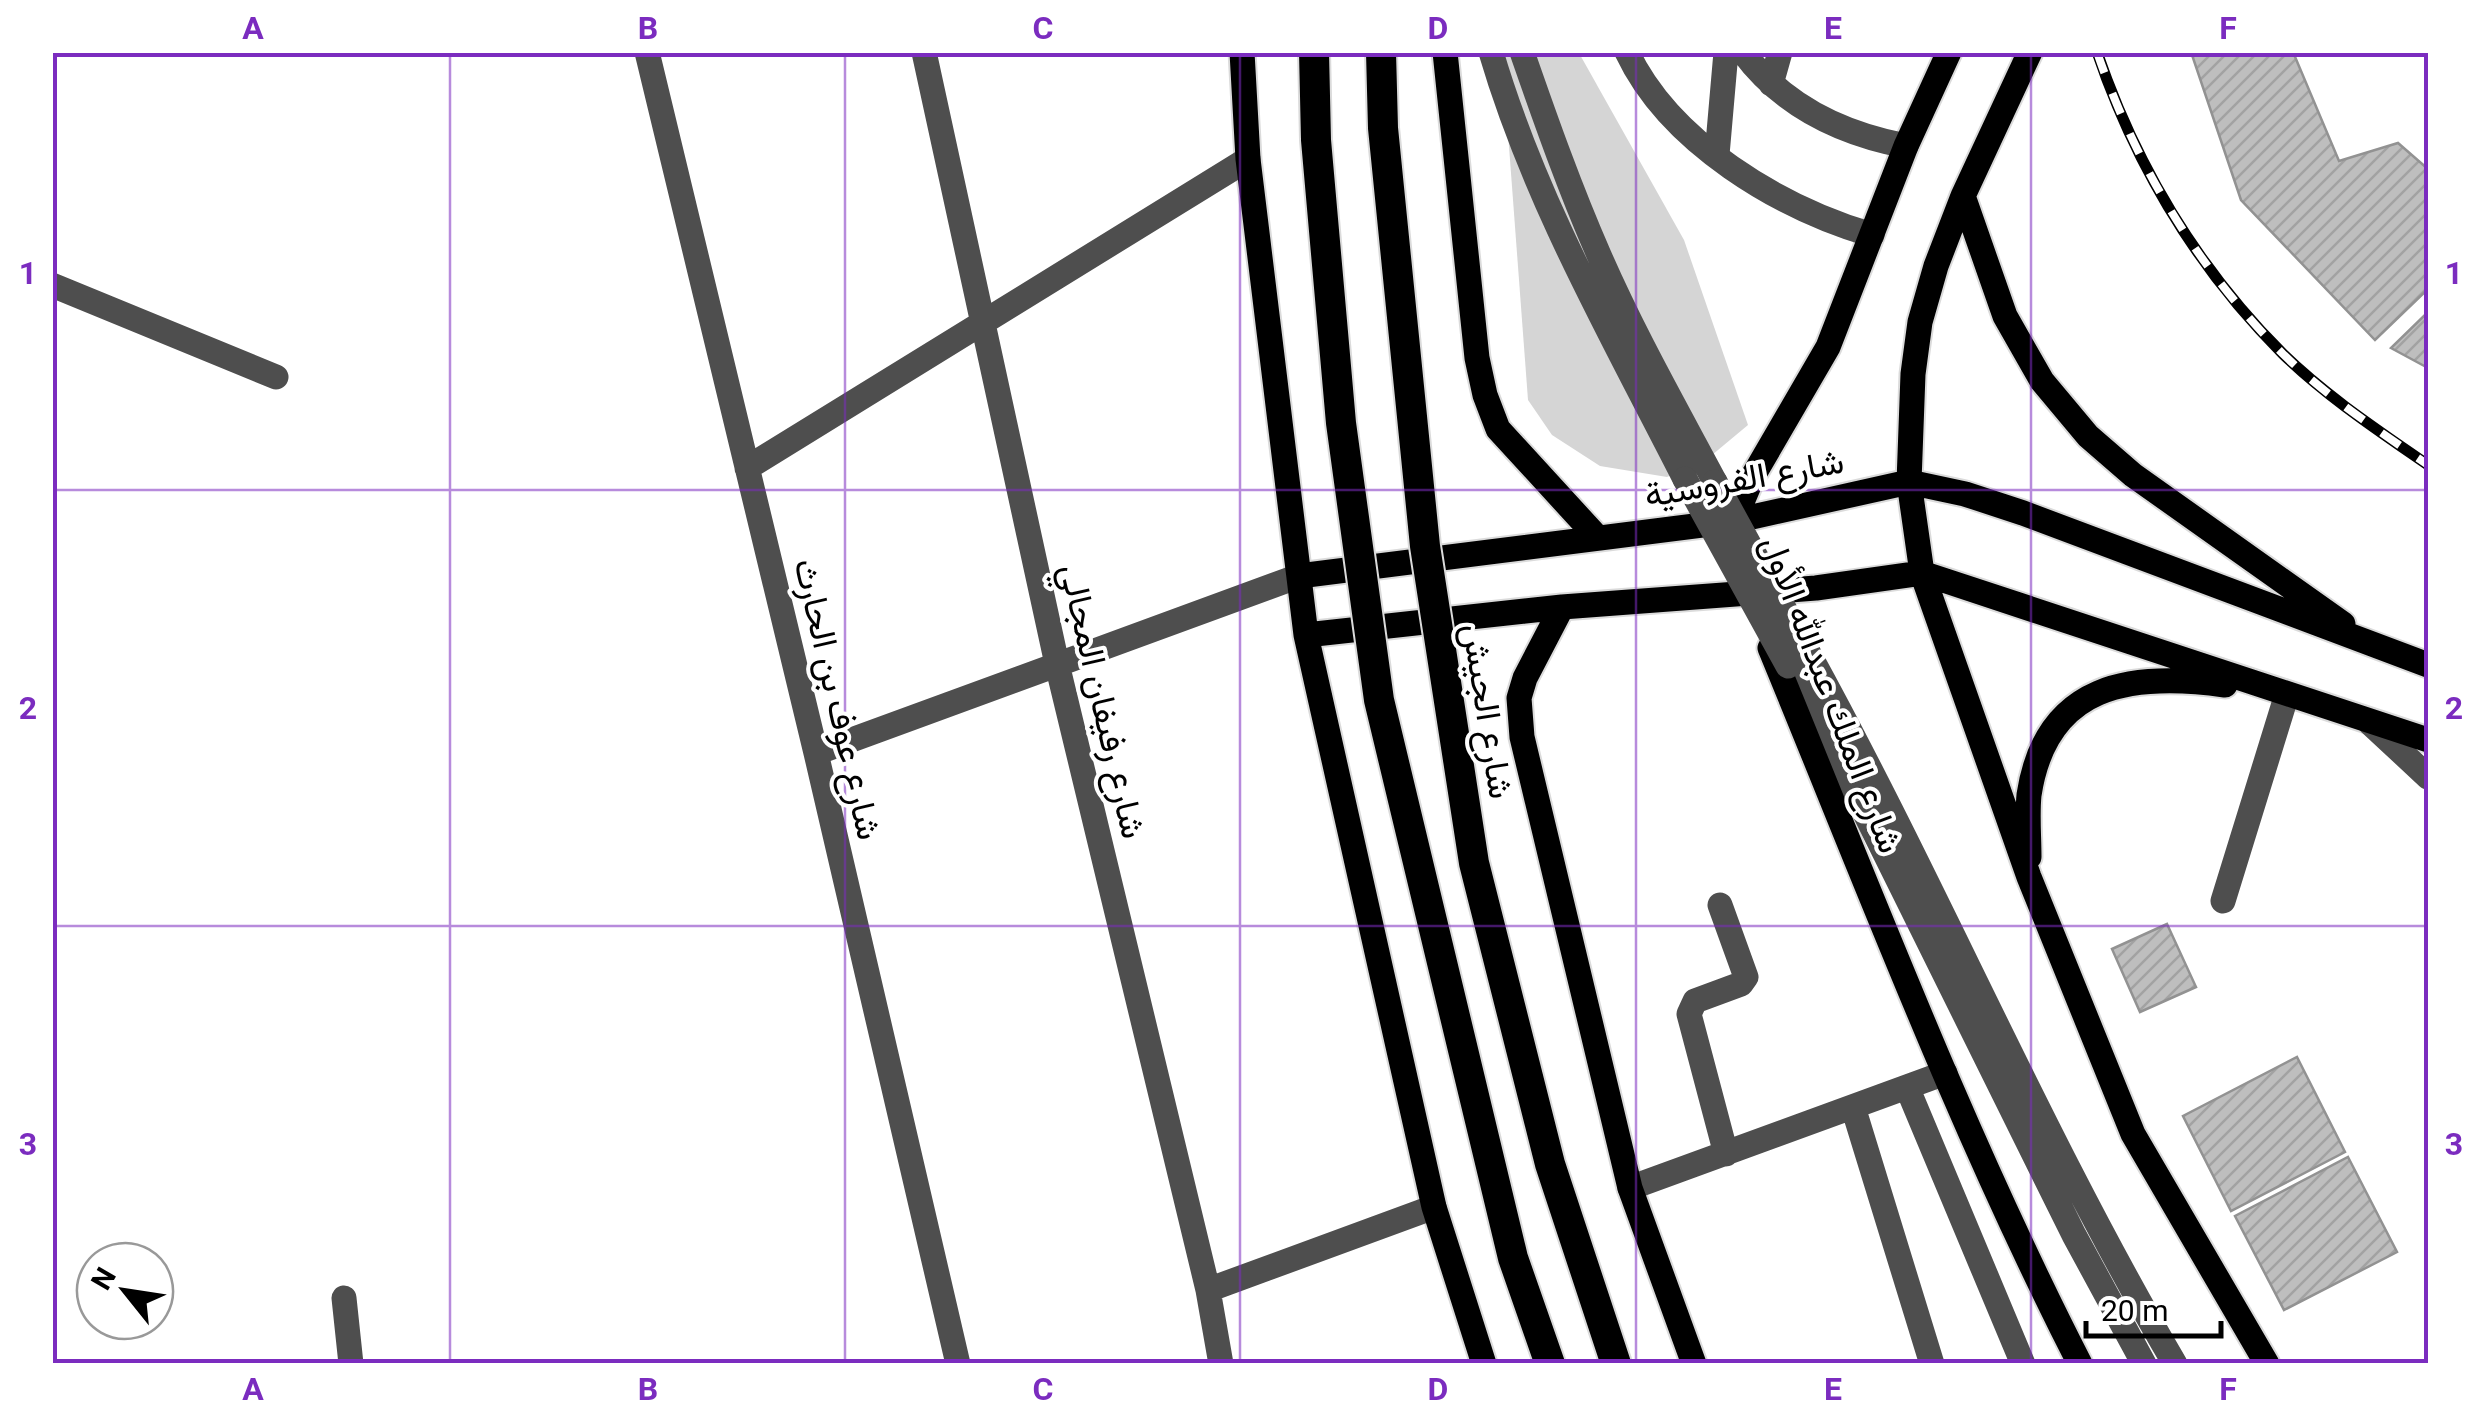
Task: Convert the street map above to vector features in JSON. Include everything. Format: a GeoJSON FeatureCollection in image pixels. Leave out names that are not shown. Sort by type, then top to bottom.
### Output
{"type":"FeatureCollection","features":[{"type":"Feature","properties":{"kind":"highway"},"geometry":{"type":"LineString","coordinates":[[1314,52],[1316,140],[1341,423],[1379,700],[1512,1258],[1550,1364]]}},
{"type":"Feature","properties":{"kind":"highway","name":"شارع الجيش"},"geometry":{"type":"LineString","coordinates":[[1381,52],[1384,128],[1425,546],[1474,864],[1550,1164],[1616,1364]]}},
{"type":"Feature","properties":{"kind":"main road"},"geometry":{"type":"LineString","coordinates":[[1242,52],[1248,159],[1306,636],[1434,1207],[1484,1364]]}},
{"type":"Feature","properties":{"kind":"main road"},"geometry":{"type":"LineString","coordinates":[[1445,52],[1474,339],[1485,396],[1498,429],[1597,537]]}},
{"type":"Feature","properties":{"kind":"main road","name":"شارع الملك عبدالله الأول"},"geometry":{"type":"LineString","coordinates":[[1949,52],[1906,146],[1828,347],[1753,476],[1734,520],[1734,548],[1748,594],[1945,1073],[2030,1267],[2080,1364]]}},
{"type":"Feature","properties":{"kind":"main road"},"geometry":{"type":"LineString","coordinates":[[2030,52],[1962,196],[1920,322],[1909,482],[1922,573],[2028,877],[2134,1134],[2267,1364]]}},
{"type":"Feature","properties":{"kind":"main road"},"geometry":{"type":"LineString","coordinates":[[1962,196],[2005,316],[2042,382],[2088,436],[2133,475],[2372,644]]}},
{"type":"Feature","properties":{"kind":"main road","name":"شارع الفروسية"},"geometry":{"type":"LineString","coordinates":[[1298,576],[1734,520],[1909,482],[2023,513],[2428,665]]}},
{"type":"Feature","properties":{"kind":"main road"},"geometry":{"type":"LineString","coordinates":[[1306,636],[1562,607],[1748,594],[1922,573],[2428,740]]}},
{"type":"Feature","properties":{"kind":"main road"},"geometry":{"type":"LineString","coordinates":[[1562,607],[1525,678],[1519,698],[1522,737],[1630,1188],[1694,1364]]}},
{"type":"Feature","properties":{"kind":"main road"},"geometry":{"type":"LineString","coordinates":[[2028,877],[2029,797],[2035,770],[2049,737],[2069,712],[2093,694],[2120,684],[2177,679],[2287,694]]}},
{"type":"Feature","properties":{"kind":"street","name":"شارع عوف بن الحارث"},"geometry":{"type":"LineString","coordinates":[[647,52],[958,1364]]}},
{"type":"Feature","properties":{"kind":"street","name":"شارع رفيفان المجالي"},"geometry":{"type":"LineString","coordinates":[[924,52],[1057,664],[1208,1290],[1221,1364]]}},
{"type":"Feature","properties":{"kind":"street"},"geometry":{"type":"LineString","coordinates":[[1491,52],[1524,150],[1578,268],[1685,479],[1880,785],[1999,1034],[2175,1364]]}},
{"type":"Feature","properties":{"kind":"street"},"geometry":{"type":"LineString","coordinates":[[1522,52],[1570,185],[1635,332],[1715,482],[1855,793],[2074,1235],[2144,1364]]}},
{"type":"Feature","properties":{"kind":"street"},"geometry":{"type":"LineString","coordinates":[[1627,52],[1658,100],[1717,155],[1789,204],[1830,223],[1872,235]]}},
{"type":"Feature","properties":{"kind":"street"},"geometry":{"type":"LineString","coordinates":[[1717,155],[1726,52]]}},
{"type":"Feature","properties":{"kind":"street"},"geometry":{"type":"LineString","coordinates":[[1743,52],[1772,84],[1836,127],[1906,146]]}},
{"type":"Feature","properties":{"kind":"street"},"geometry":{"type":"LineString","coordinates":[[1772,84],[1780,52]]}},
{"type":"Feature","properties":{"kind":"street"},"geometry":{"type":"LineString","coordinates":[[747,468],[1248,159]]}},
{"type":"Feature","properties":{"kind":"street"},"geometry":{"type":"LineString","coordinates":[[52,285],[276,377]]}},
{"type":"Feature","properties":{"kind":"street","name":"شارع الفروسية"},"geometry":{"type":"LineString","coordinates":[[816,752],[1298,576]]}},
{"type":"Feature","properties":{"kind":"street"},"geometry":{"type":"LineString","coordinates":[[2224,902],[2287,694]]}},
{"type":"Feature","properties":{"kind":"street"},"geometry":{"type":"LineString","coordinates":[[2370,722],[2428,777]]}},
{"type":"Feature","properties":{"kind":"street"},"geometry":{"type":"LineString","coordinates":[[1720,906],[1746,977],[1737,986],[1695,1001],[1689,1014],[1726,1154]]}},
{"type":"Feature","properties":{"kind":"street"},"geometry":{"type":"LineString","coordinates":[[1630,1188],[1945,1073]]}},
{"type":"Feature","properties":{"kind":"street"},"geometry":{"type":"LineString","coordinates":[[1907,1086],[2023,1364]]}},
{"type":"Feature","properties":{"kind":"street"},"geometry":{"type":"LineString","coordinates":[[1853,1107],[1932,1364]]}},
{"type":"Feature","properties":{"kind":"street"},"geometry":{"type":"LineString","coordinates":[[1208,1290],[1434,1207]]}},
{"type":"Feature","properties":{"kind":"street"},"geometry":{"type":"LineString","coordinates":[[344,1298],[351,1364]]}},
{"type":"Feature","properties":{"kind":"shaded area"},"geometry":{"type":"Polygon","coordinates":[[[1502,53],[1579,53],[1684,240],[1748,425],[1706,460],[1667,477],[1600,466],[1552,435],[1528,400],[1502,53]]]}},
{"type":"Feature","properties":{"kind":"building"},"geometry":{"type":"Polygon","coordinates":[[[2191,52],[2293,52],[2339,161],[2398,143],[2428,169],[2428,289],[2375,340],[2241,200],[2191,52]]]}},
{"type":"Feature","properties":{"kind":"building"},"geometry":{"type":"Polygon","coordinates":[[[2428,312],[2428,368],[2391,348],[2428,312]]]}},
{"type":"Feature","properties":{"kind":"building"},"geometry":{"type":"Polygon","coordinates":[[[2167,924],[2196,987],[2140,1012],[2112,949],[2167,924]]]}},
{"type":"Feature","properties":{"kind":"building"},"geometry":{"type":"Polygon","coordinates":[[[2297,1057],[2345,1152],[2231,1211],[2183,1116],[2297,1057]]]}},
{"type":"Feature","properties":{"kind":"building"},"geometry":{"type":"Polygon","coordinates":[[[2348,1157],[2397,1252],[2284,1310],[2235,1216],[2348,1157]]]}},
{"type":"Feature","properties":{"kind":"railway"},"geometry":{"type":"LineString","coordinates":[[2097,52],[2151,175],[2224,287],[2300,369],[2428,465]]}}]}
